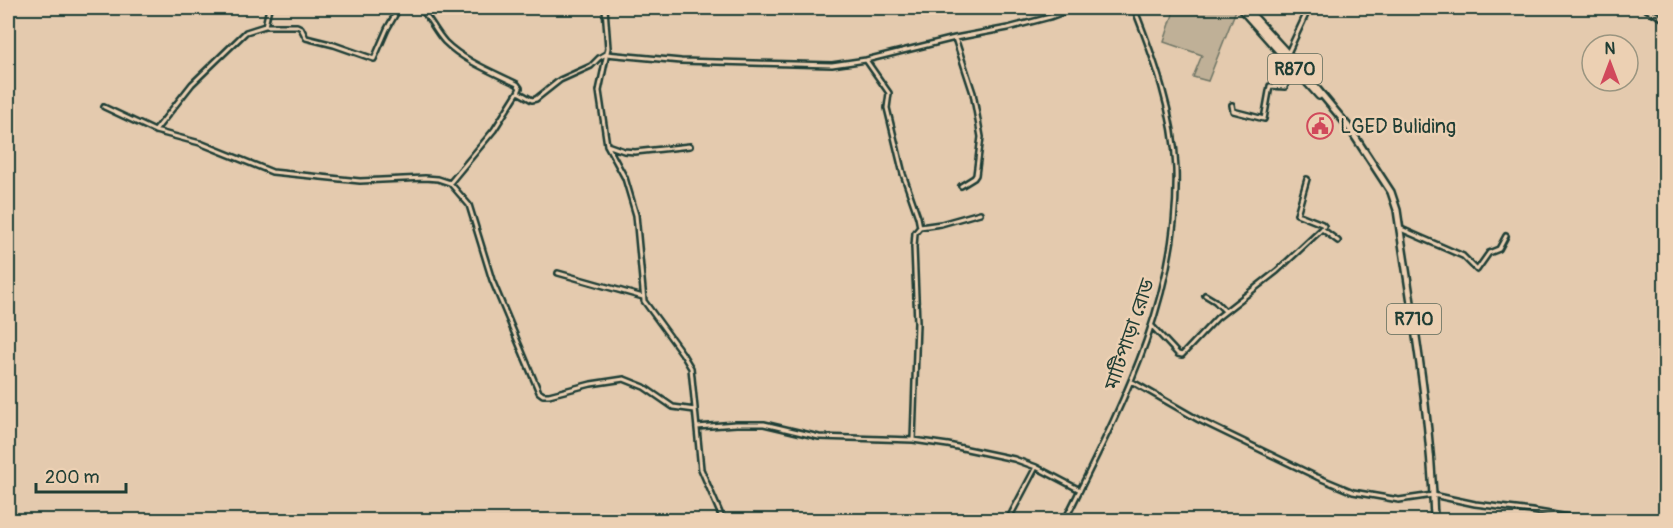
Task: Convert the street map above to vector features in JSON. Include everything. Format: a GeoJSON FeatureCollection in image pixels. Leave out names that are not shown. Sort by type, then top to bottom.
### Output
{"type":"FeatureCollection","features":[{"type":"Feature","properties":{"kind":"main road","name":"R870"},"geometry":{"type":"LineString","coordinates":[[1240,8],[1286,56],[1293,67],[1350,131]]}},
{"type":"Feature","properties":{"kind":"main road","name":"R870"},"geometry":{"type":"LineString","coordinates":[[1246,8],[1350,131]]}},
{"type":"Feature","properties":{"kind":"main road","name":"R710"},"geometry":{"type":"LineString","coordinates":[[1350,131],[1370,158],[1390,192],[1397,210],[1419,348],[1431,456],[1434,520]]}},
{"type":"Feature","properties":{"kind":"street"},"geometry":{"type":"LineString","coordinates":[[265,27],[269,8]]}},
{"type":"Feature","properties":{"kind":"street"},"geometry":{"type":"LineString","coordinates":[[155,131],[192,84],[246,32],[265,27],[297,26],[301,28],[306,38],[374,59],[399,8]]}},
{"type":"Feature","properties":{"kind":"street"},"geometry":{"type":"LineString","coordinates":[[420,8],[447,44],[466,58],[517,84],[520,88],[494,130],[450,183]]}},
{"type":"Feature","properties":{"kind":"street"},"geometry":{"type":"LineString","coordinates":[[605,8],[609,39],[599,91],[607,145],[625,177],[636,218],[643,297],[647,307],[668,333],[691,368],[701,468],[723,520]]}},
{"type":"Feature","properties":{"kind":"street"},"geometry":{"type":"LineString","coordinates":[[519,92],[532,100],[536,99],[560,80],[591,66],[599,57],[606,54],[681,61],[832,65],[866,60],[1039,20],[1074,8]]}},
{"type":"Feature","properties":{"kind":"street","name":"মাটিপাড়া রোড"},"geometry":{"type":"LineString","coordinates":[[1065,520],[1131,381],[1152,326],[1165,283],[1172,243],[1176,168],[1169,123],[1151,51],[1134,8]]}},
{"type":"Feature","properties":{"kind":"street"},"geometry":{"type":"LineString","coordinates":[[1286,56],[1309,8]]}},
{"type":"Feature","properties":{"kind":"street"},"geometry":{"type":"LineString","coordinates":[[1644,8],[1665,20]]}},
{"type":"Feature","properties":{"kind":"street"},"geometry":{"type":"LineString","coordinates":[[955,38],[973,93],[981,137],[976,175],[961,186]]}},
{"type":"Feature","properties":{"kind":"street"},"geometry":{"type":"LineString","coordinates":[[866,60],[889,93],[887,108],[903,174],[920,227]]}},
{"type":"Feature","properties":{"kind":"street"},"geometry":{"type":"LineString","coordinates":[[1232,105],[1233,111],[1264,119],[1270,86],[1285,87],[1293,67]]}},
{"type":"Feature","properties":{"kind":"street"},"geometry":{"type":"LineString","coordinates":[[104,107],[155,131],[200,143],[272,172],[360,181],[438,178],[450,183],[469,205],[492,280],[539,392],[549,395],[591,384],[624,379],[644,387],[674,407],[695,410]]}},
{"type":"Feature","properties":{"kind":"street"},"geometry":{"type":"LineString","coordinates":[[607,145],[628,152],[690,146]]}},
{"type":"Feature","properties":{"kind":"street"},"geometry":{"type":"LineString","coordinates":[[1152,326],[1178,354],[1182,355],[1225,311],[1277,271],[1322,229],[1324,226],[1322,224],[1297,214],[1307,179]]}},
{"type":"Feature","properties":{"kind":"street"},"geometry":{"type":"LineString","coordinates":[[913,440],[917,323],[915,232],[920,227],[980,213]]}},
{"type":"Feature","properties":{"kind":"street"},"geometry":{"type":"LineString","coordinates":[[1399,228],[1463,256],[1477,270],[1489,253],[1499,249],[1506,236]]}},
{"type":"Feature","properties":{"kind":"street"},"geometry":{"type":"LineString","coordinates":[[1322,229],[1338,241]]}},
{"type":"Feature","properties":{"kind":"street"},"geometry":{"type":"LineString","coordinates":[[558,273],[643,297]]}},
{"type":"Feature","properties":{"kind":"street"},"geometry":{"type":"LineString","coordinates":[[1204,295],[1215,301],[1225,311]]}},
{"type":"Feature","properties":{"kind":"street"},"geometry":{"type":"LineString","coordinates":[[1131,381],[1199,420],[1353,492],[1398,500],[1433,495],[1475,504],[1587,520]]}},
{"type":"Feature","properties":{"kind":"street"},"geometry":{"type":"LineString","coordinates":[[697,427],[764,424],[819,437],[913,440],[986,452],[1036,467],[1080,490]]}},
{"type":"Feature","properties":{"kind":"street"},"geometry":{"type":"LineString","coordinates":[[1008,520],[1036,467]]}},
{"type":"Feature","properties":{"kind":"shaded area"},"geometry":{"type":"Polygon","coordinates":[[[1175,8],[1233,8],[1236,10],[1208,81],[1193,77],[1202,55],[1164,42],[1175,8]]]}},
{"type":"Feature","properties":{"kind":"place","name":"LGED Buliding"},"geometry":{"type":"Point","coordinates":[1320,126]}}]}
